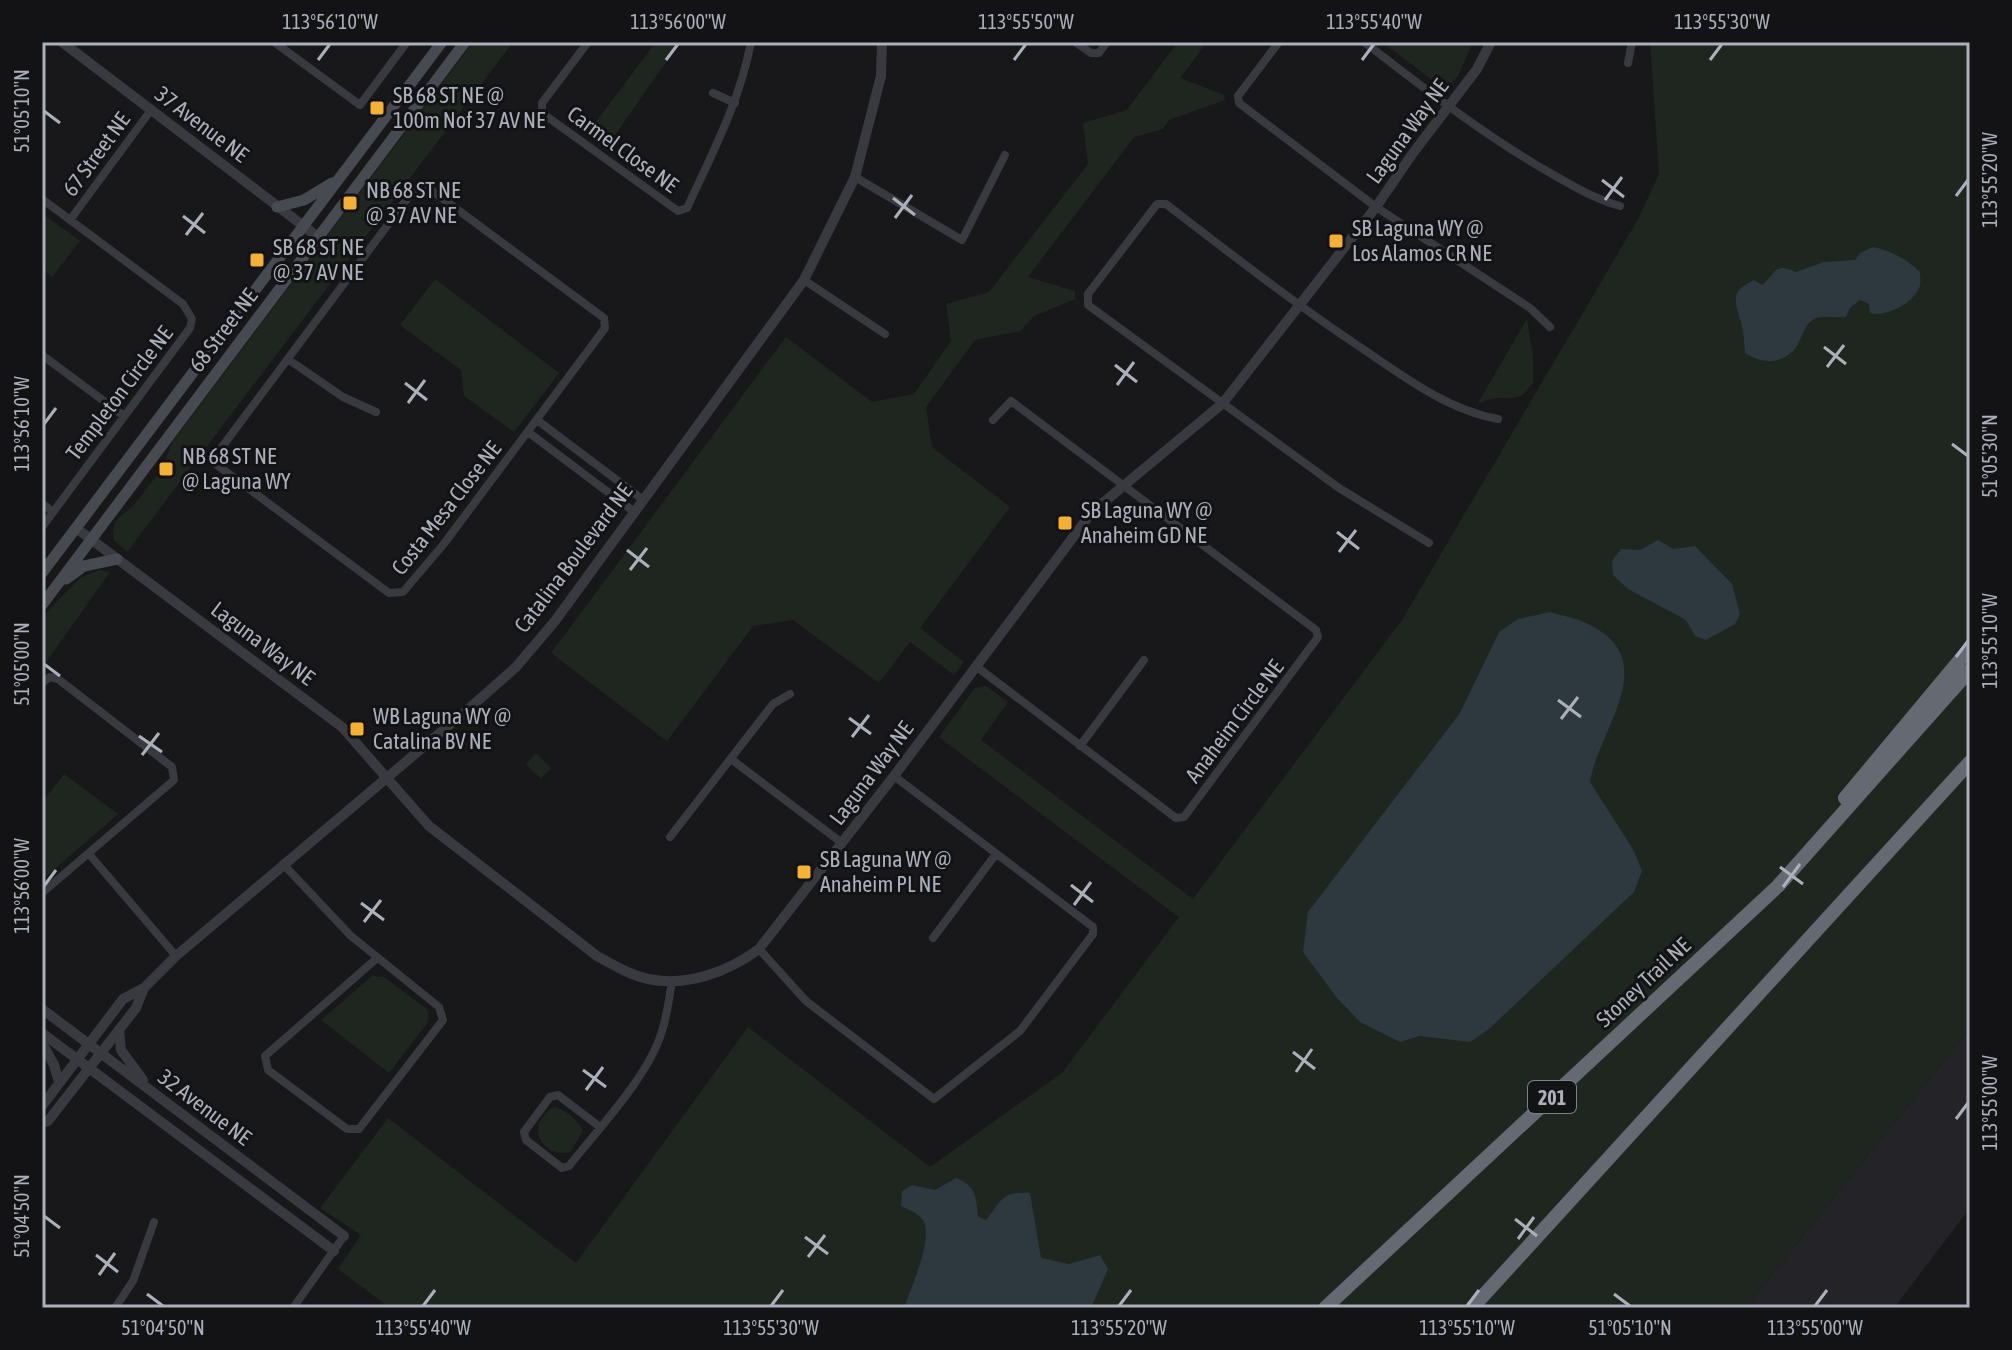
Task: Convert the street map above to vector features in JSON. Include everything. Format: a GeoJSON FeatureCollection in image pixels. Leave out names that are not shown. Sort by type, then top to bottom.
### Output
{"type":"FeatureCollection","features":[{"type":"Feature","properties":{"kind":"highway"},"geometry":{"type":"LineString","coordinates":[[1778,886],[1870,765],[1970,648]]}},
{"type":"Feature","properties":{"kind":"highway","name":"Stoney Trail NE"},"geometry":{"type":"LineString","coordinates":[[1325,1308],[1778,886],[1970,670]]}},
{"type":"Feature","properties":{"kind":"highway"},"geometry":{"type":"LineString","coordinates":[[1472,1308],[1970,762]]}},
{"type":"Feature","properties":{"kind":"highway"},"geometry":{"type":"LineString","coordinates":[[1943,794],[1970,771]]}},
{"type":"Feature","properties":{"kind":"main road","name":"68 Street NE"},"geometry":{"type":"LineString","coordinates":[[42,573],[442,42]]}},
{"type":"Feature","properties":{"kind":"main road","name":"68 Street NE"},"geometry":{"type":"LineString","coordinates":[[42,605],[465,42]]}},
{"type":"Feature","properties":{"kind":"main road"},"geometry":{"type":"LineString","coordinates":[[277,207],[304,200],[339,179]]}},
{"type":"Feature","properties":{"kind":"main road"},"geometry":{"type":"LineString","coordinates":[[56,586],[84,566],[117,559]]}},
{"type":"Feature","properties":{"kind":"street","name":"37 Avenue NE"},"geometry":{"type":"LineString","coordinates":[[62,42],[318,237]]}},
{"type":"Feature","properties":{"kind":"street"},"geometry":{"type":"LineString","coordinates":[[274,42],[360,105],[407,42]]}},
{"type":"Feature","properties":{"kind":"street","name":"Carmel Close NE"},"geometry":{"type":"LineString","coordinates":[[588,42],[542,103],[542,113],[678,211],[687,208],[735,103],[751,42]]}},
{"type":"Feature","properties":{"kind":"street","name":"Catalina Boulevard NE"},"geometry":{"type":"LineString","coordinates":[[42,1106],[123,999],[144,988],[176,956],[516,667],[555,621],[804,280],[855,177],[881,76],[882,42]]}},
{"type":"Feature","properties":{"kind":"street"},"geometry":{"type":"LineString","coordinates":[[1075,42],[1091,53],[1099,53],[1107,42]]}},
{"type":"Feature","properties":{"kind":"street"},"geometry":{"type":"LineString","coordinates":[[1279,42],[1238,96],[1239,103],[1376,207],[1530,308],[1550,327]]}},
{"type":"Feature","properties":{"kind":"street"},"geometry":{"type":"LineString","coordinates":[[1364,42],[1508,150],[1599,201],[1620,206]]}},
{"type":"Feature","properties":{"kind":"street","name":"Laguna Way NE"},"geometry":{"type":"LineString","coordinates":[[76,528],[342,727],[429,826],[597,956],[647,979],[672,982],[705,976],[729,967],[759,949],[894,776],[1092,512],[1223,403],[1376,207],[1477,69],[1491,42]]}},
{"type":"Feature","properties":{"kind":"street"},"geometry":{"type":"LineString","coordinates":[[1628,63],[1632,42]]}},
{"type":"Feature","properties":{"kind":"street"},"geometry":{"type":"LineString","coordinates":[[713,93],[735,103]]}},
{"type":"Feature","properties":{"kind":"street","name":"67 Street NE"},"geometry":{"type":"LineString","coordinates":[[70,220],[151,110]]}},
{"type":"Feature","properties":{"kind":"street"},"geometry":{"type":"LineString","coordinates":[[855,177],[962,240],[1005,155]]}},
{"type":"Feature","properties":{"kind":"street","name":"Costa Mesa Close NE"},"geometry":{"type":"LineString","coordinates":[[416,187],[427,187],[604,318],[605,328],[537,420],[443,545],[403,592],[389,593],[217,465],[216,455],[416,187]]}},
{"type":"Feature","properties":{"kind":"street","name":"Templeton Circle NE"},"geometry":{"type":"LineString","coordinates":[[42,199],[183,304],[192,319],[190,328],[42,527]]}},
{"type":"Feature","properties":{"kind":"street"},"geometry":{"type":"LineString","coordinates":[[1429,543],[1339,488],[1088,305],[1088,294],[1157,204],[1166,204],[1299,307],[1393,370],[1452,405],[1473,414],[1498,419]]}},
{"type":"Feature","properties":{"kind":"street"},"geometry":{"type":"LineString","coordinates":[[804,280],[885,334]]}},
{"type":"Feature","properties":{"kind":"street"},"geometry":{"type":"LineString","coordinates":[[42,355],[124,416]]}},
{"type":"Feature","properties":{"kind":"street"},"geometry":{"type":"LineString","coordinates":[[289,360],[343,397],[376,412]]}},
{"type":"Feature","properties":{"kind":"street"},"geometry":{"type":"LineString","coordinates":[[993,420],[1011,401],[1125,484]]}},
{"type":"Feature","properties":{"kind":"street"},"geometry":{"type":"LineString","coordinates":[[537,420],[642,499]]}},
{"type":"Feature","properties":{"kind":"street","name":"Costa Mesa Close NE"},"geometry":{"type":"LineString","coordinates":[[528,432],[633,511]]}},
{"type":"Feature","properties":{"kind":"street","name":"Anaheim Circle NE"},"geometry":{"type":"LineString","coordinates":[[977,667],[1176,818],[1184,817],[1318,637],[1316,630],[1125,484]]}},
{"type":"Feature","properties":{"kind":"street"},"geometry":{"type":"LineString","coordinates":[[42,503],[53,512]]}},
{"type":"Feature","properties":{"kind":"street"},"geometry":{"type":"LineString","coordinates":[[1080,746],[1144,660]]}},
{"type":"Feature","properties":{"kind":"street"},"geometry":{"type":"LineString","coordinates":[[42,683],[50,677],[58,679],[172,767],[174,780],[42,893]]}},
{"type":"Feature","properties":{"kind":"street"},"geometry":{"type":"LineString","coordinates":[[670,837],[773,704],[790,694]]}},
{"type":"Feature","properties":{"kind":"street"},"geometry":{"type":"LineString","coordinates":[[731,759],[842,843]]}},
{"type":"Feature","properties":{"kind":"street"},"geometry":{"type":"LineString","coordinates":[[759,949],[806,1001],[934,1099],[1020,1031],[1093,934],[1093,927],[894,776]]}},
{"type":"Feature","properties":{"kind":"street"},"geometry":{"type":"LineString","coordinates":[[89,854],[176,956]]}},
{"type":"Feature","properties":{"kind":"street"},"geometry":{"type":"LineString","coordinates":[[933,938],[996,854]]}},
{"type":"Feature","properties":{"kind":"street"},"geometry":{"type":"LineString","coordinates":[[283,864],[376,959],[439,1007],[443,1020],[359,1129],[347,1129],[268,1070],[265,1056],[376,959]]}},
{"type":"Feature","properties":{"kind":"street"},"geometry":{"type":"LineString","coordinates":[[600,1127],[558,1095],[550,1097],[524,1132],[526,1140],[562,1168],[569,1166],[600,1127],[649,1062],[662,1031],[672,982]]}},
{"type":"Feature","properties":{"kind":"street","name":"Catalina Boulevard NE"},"geometry":{"type":"LineString","coordinates":[[42,1123],[48,1121],[136,1008],[144,988]]}},
{"type":"Feature","properties":{"kind":"street","name":"32 Avenue NE"},"geometry":{"type":"LineString","coordinates":[[42,1009],[344,1236]]}},
{"type":"Feature","properties":{"kind":"street"},"geometry":{"type":"LineString","coordinates":[[119,1030],[121,1050],[157,1097]]}},
{"type":"Feature","properties":{"kind":"street","name":"32 Avenue NE"},"geometry":{"type":"LineString","coordinates":[[42,1033],[334,1251]]}},
{"type":"Feature","properties":{"kind":"street"},"geometry":{"type":"LineString","coordinates":[[42,1043],[59,1082]]}},
{"type":"Feature","properties":{"kind":"street"},"geometry":{"type":"LineString","coordinates":[[115,1308],[133,1281],[154,1222]]}},
{"type":"Feature","properties":{"kind":"street"},"geometry":{"type":"LineString","coordinates":[[293,1308],[344,1236]]}},
{"type":"Feature","properties":{"kind":"shaded area"},"geometry":{"type":"Polygon","coordinates":[[[473,42],[513,42],[127,552],[114,540],[113,528],[117,519],[133,506],[161,470],[173,441],[473,42]]]}},
{"type":"Feature","properties":{"kind":"shaded area"},"geometry":{"type":"Polygon","coordinates":[[[656,42],[683,42],[606,148],[587,134],[656,42]]]}},
{"type":"Feature","properties":{"kind":"shaded area"},"geometry":{"type":"Polygon","coordinates":[[[1178,42],[1207,42],[1180,78],[1224,95],[1225,100],[1169,120],[1163,129],[1134,137],[1028,277],[1075,291],[1075,299],[1034,316],[1021,331],[975,340],[926,407],[932,447],[1010,507],[920,628],[964,662],[954,675],[910,642],[879,683],[793,620],[753,626],[667,741],[551,653],[786,337],[872,402],[914,394],[951,341],[946,304],[989,292],[1088,164],[1083,123],[1127,110],[1178,42]]]}},
{"type":"Feature","properties":{"kind":"shaded area"},"geometry":{"type":"Polygon","coordinates":[[[1382,42],[1473,42],[1452,83],[1436,83],[1382,42]]]}},
{"type":"Feature","properties":{"kind":"shaded area"},"geometry":{"type":"Polygon","coordinates":[[[1650,42],[1970,42],[1970,1036],[1966,1033],[1745,1308],[390,1308],[338,1269],[361,1235],[320,1208],[388,1118],[576,1263],[748,1027],[930,1167],[1062,1073],[1179,917],[939,737],[975,688],[986,686],[1008,702],[981,740],[1193,899],[1402,620],[1637,221],[1659,174],[1650,42]]]}},
{"type":"Feature","properties":{"kind":"shaded area"},"geometry":{"type":"Polygon","coordinates":[[[44,215],[80,241],[52,277],[42,269],[44,215]]]}},
{"type":"Feature","properties":{"kind":"shaded area"},"geometry":{"type":"Polygon","coordinates":[[[1873,247],[1898,256],[1920,272],[1920,286],[1906,303],[1892,311],[1877,314],[1870,313],[1869,304],[1860,300],[1850,308],[1846,317],[1814,319],[1796,347],[1782,359],[1763,360],[1745,353],[1736,301],[1741,288],[1754,280],[1762,285],[1776,270],[1783,268],[1796,272],[1824,262],[1855,260],[1860,253],[1873,247]]]}},
{"type":"Feature","properties":{"kind":"shaded area"},"geometry":{"type":"Polygon","coordinates":[[[435,279],[559,373],[514,432],[464,396],[461,370],[400,325],[435,279]]]}},
{"type":"Feature","properties":{"kind":"shaded area"},"geometry":{"type":"Polygon","coordinates":[[[1527,319],[1533,356],[1533,383],[1518,397],[1495,398],[1478,403],[1527,319]]]}},
{"type":"Feature","properties":{"kind":"shaded area"},"geometry":{"type":"Polygon","coordinates":[[[1658,540],[1673,549],[1695,546],[1732,584],[1740,614],[1735,624],[1706,640],[1695,636],[1686,620],[1628,589],[1613,575],[1612,561],[1621,549],[1640,550],[1658,540]]]}},
{"type":"Feature","properties":{"kind":"shaded area"},"geometry":{"type":"Polygon","coordinates":[[[99,570],[110,572],[42,668],[42,617],[80,578],[99,570]]]}},
{"type":"Feature","properties":{"kind":"shaded area"},"geometry":{"type":"Polygon","coordinates":[[[1550,612],[1592,626],[1612,641],[1622,659],[1624,678],[1620,698],[1590,782],[1634,851],[1642,871],[1634,892],[1489,1029],[1470,1042],[1420,1036],[1400,1042],[1360,1022],[1337,998],[1303,952],[1308,912],[1460,713],[1499,632],[1518,619],[1550,612]]]}},
{"type":"Feature","properties":{"kind":"shaded area"},"geometry":{"type":"Polygon","coordinates":[[[536,753],[551,768],[541,779],[526,764],[536,753]]]}},
{"type":"Feature","properties":{"kind":"shaded area"},"geometry":{"type":"Polygon","coordinates":[[[64,774],[118,814],[42,880],[42,802],[64,774]]]}},
{"type":"Feature","properties":{"kind":"shaded area"},"geometry":{"type":"Polygon","coordinates":[[[372,976],[384,977],[428,1010],[428,1022],[389,1073],[321,1020],[372,976]]]}},
{"type":"Feature","properties":{"kind":"shaded area"},"geometry":{"type":"Polygon","coordinates":[[[1966,1033],[1970,1036],[1970,1208],[1894,1308],[1745,1308],[1966,1033]]]}},
{"type":"Feature","properties":{"kind":"shaded area"},"geometry":{"type":"Polygon","coordinates":[[[554,1107],[571,1116],[583,1131],[570,1152],[552,1151],[540,1139],[539,1123],[554,1107]]]}},
{"type":"Feature","properties":{"kind":"shaded area"},"geometry":{"type":"Polygon","coordinates":[[[956,1178],[971,1188],[978,1216],[986,1220],[1008,1195],[1030,1193],[1041,1258],[1069,1264],[1100,1255],[1108,1269],[1091,1308],[904,1308],[924,1250],[926,1228],[918,1215],[901,1206],[902,1191],[912,1185],[935,1190],[956,1178]]]}},
{"type":"Feature","properties":{"kind":"place","name":"SB 68 ST NE @ 100m Nof 37 AV NE"},"geometry":{"type":"Point","coordinates":[377,108]}},
{"type":"Feature","properties":{"kind":"place","name":"NB 68 ST NE @ 37 AV NE"},"geometry":{"type":"Point","coordinates":[350,203]}},
{"type":"Feature","properties":{"kind":"place","name":"SB Laguna WY @ Los Alamos CR NE"},"geometry":{"type":"Point","coordinates":[1336,241]}},
{"type":"Feature","properties":{"kind":"place","name":"SB 68 ST NE @ 37 AV NE"},"geometry":{"type":"Point","coordinates":[257,260]}},
{"type":"Feature","properties":{"kind":"place","name":"NB 68 ST NE @ Laguna WY"},"geometry":{"type":"Point","coordinates":[166,469]}},
{"type":"Feature","properties":{"kind":"place","name":"SB Laguna WY @ Anaheim GD NE"},"geometry":{"type":"Point","coordinates":[1065,523]}},
{"type":"Feature","properties":{"kind":"place","name":"WB Laguna WY @ Catalina BV NE"},"geometry":{"type":"Point","coordinates":[357,729]}},
{"type":"Feature","properties":{"kind":"place","name":"SB Laguna WY @ Anaheim PL NE"},"geometry":{"type":"Point","coordinates":[804,872]}}]}
